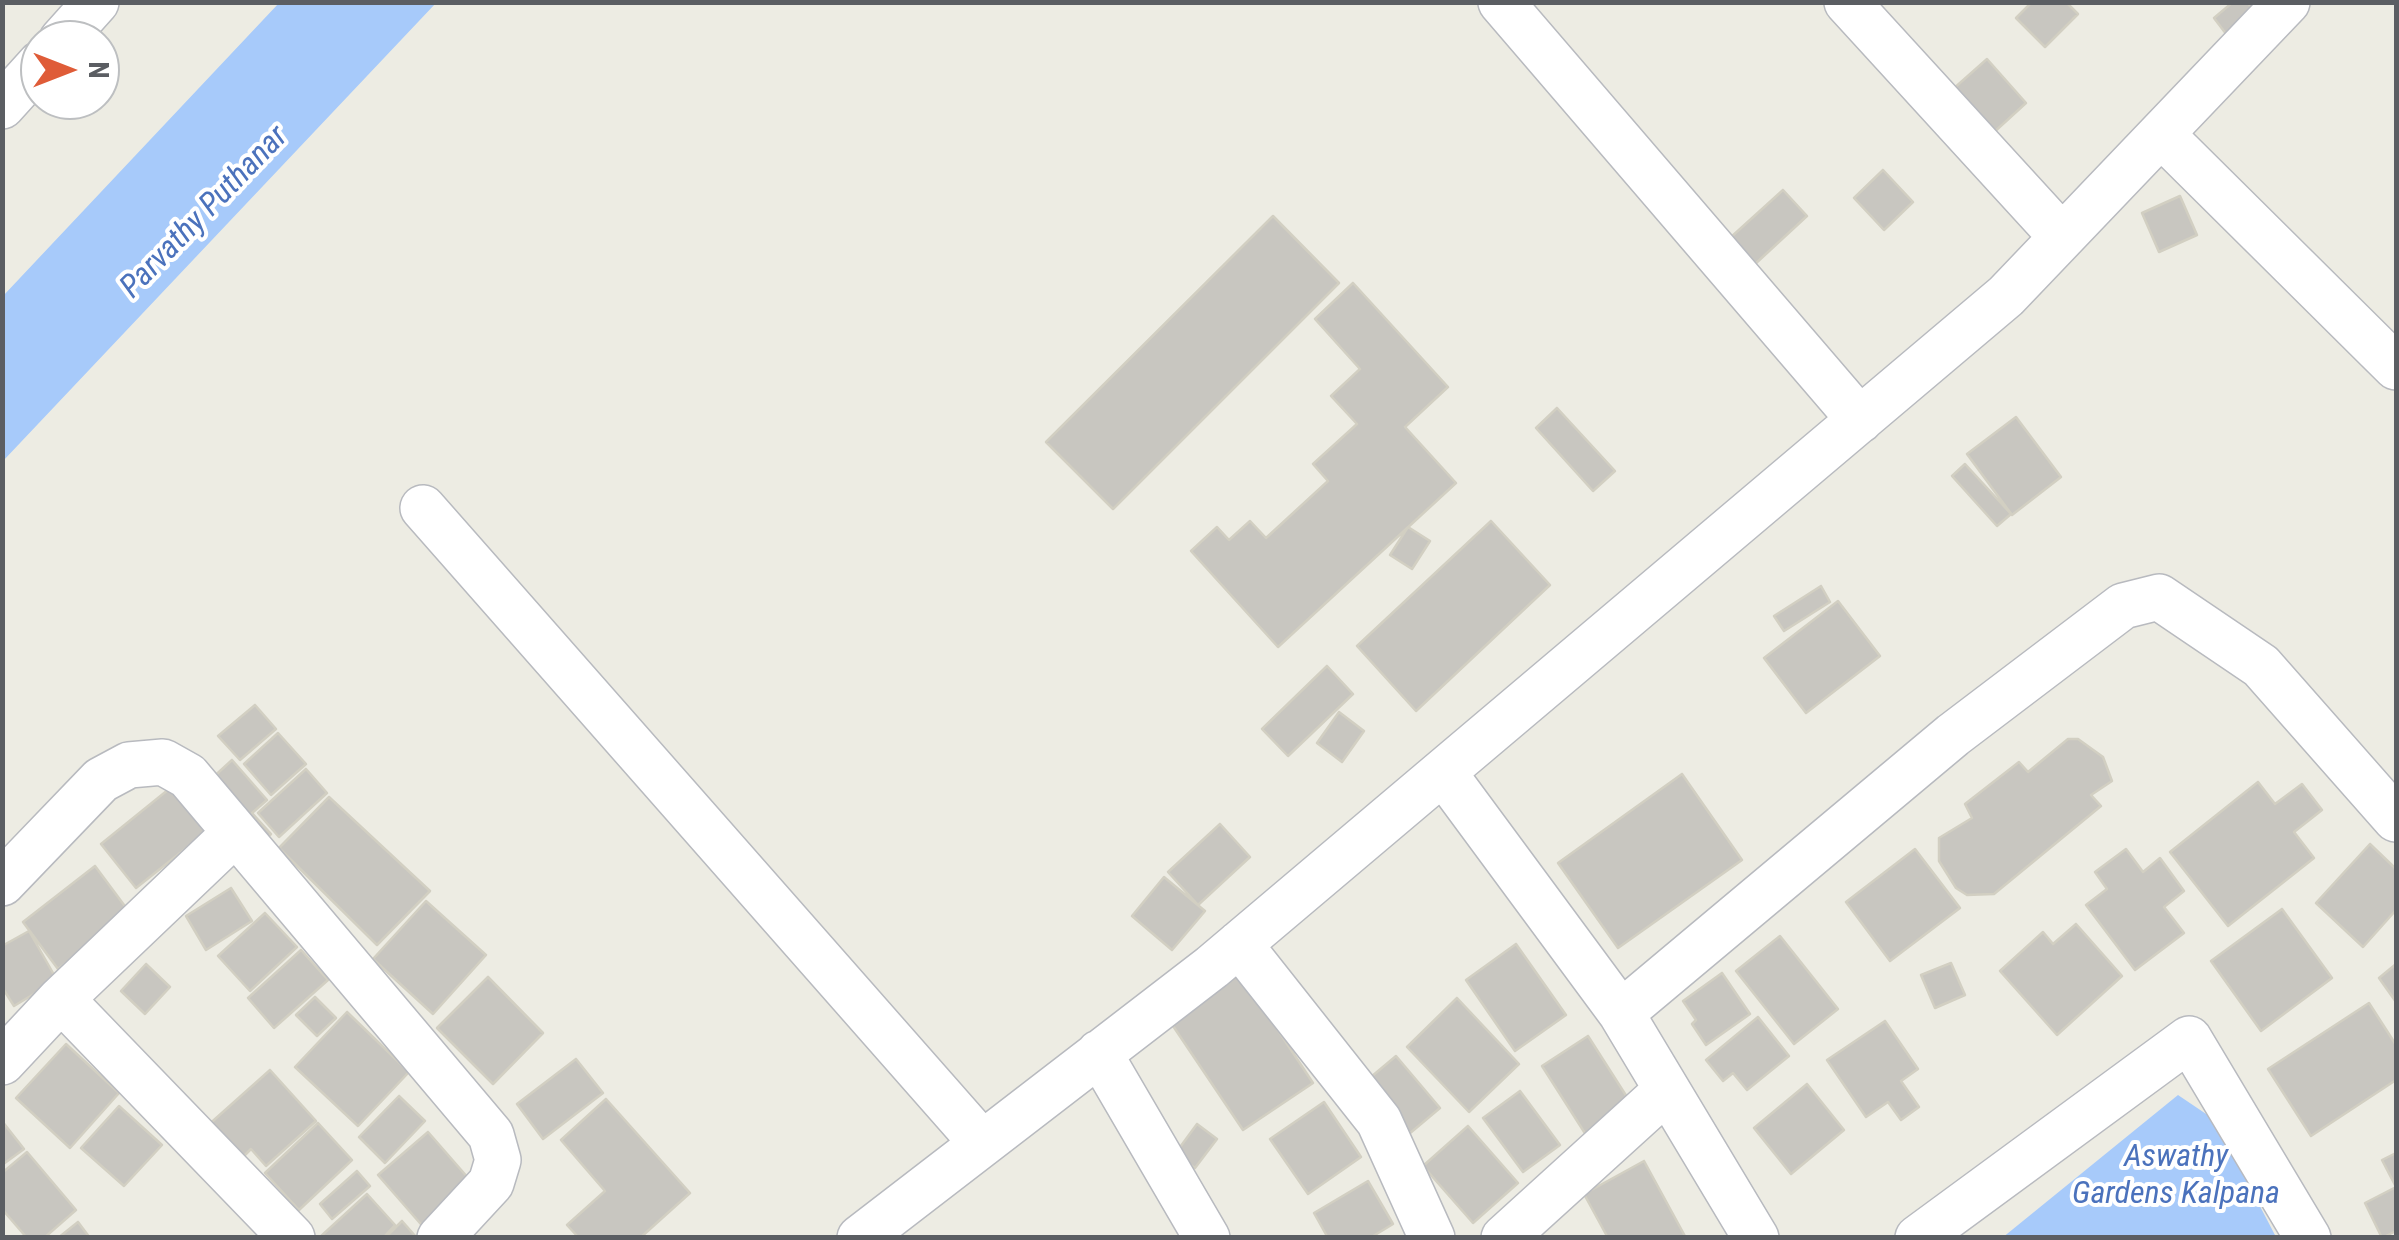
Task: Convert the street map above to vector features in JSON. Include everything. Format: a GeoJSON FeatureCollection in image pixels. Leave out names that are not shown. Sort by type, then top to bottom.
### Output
{"type":"FeatureCollection","features":[{"type":"Feature","properties":{"kind":"street"},"geometry":{"type":"LineString","coordinates":[[1501,2],[1860,420]]}},
{"type":"Feature","properties":{"kind":"street"},"geometry":{"type":"LineString","coordinates":[[1848,2],[2062,237]]}},
{"type":"Feature","properties":{"kind":"street"},"geometry":{"type":"LineString","coordinates":[[860,1238],[910,1222],[982,1143],[1238,944],[2006,296],[2287,2]]}},
{"type":"Feature","properties":{"kind":"street"},"geometry":{"type":"LineString","coordinates":[[2,106],[20,86]]}},
{"type":"Feature","properties":{"kind":"street"},"geometry":{"type":"LineString","coordinates":[[2161,134],[2396,367]]}},
{"type":"Feature","properties":{"kind":"street"},"geometry":{"type":"LineString","coordinates":[[423,508],[982,1143]]}},
{"type":"Feature","properties":{"kind":"street"},"geometry":{"type":"LineString","coordinates":[[1621,1013],[1952,735],[2123,606],[2159,598],[2261,666],[2396,819]]}},
{"type":"Feature","properties":{"kind":"street"},"geometry":{"type":"LineString","coordinates":[[2,883],[102,780],[129,765],[162,762],[188,776],[491,1135],[498,1160],[492,1184],[440,1238]]}},
{"type":"Feature","properties":{"kind":"street"},"geometry":{"type":"LineString","coordinates":[[1443,772],[1621,1013],[1756,1238]]}},
{"type":"Feature","properties":{"kind":"street"},"geometry":{"type":"LineString","coordinates":[[2,1062],[61,999],[235,833]]}},
{"type":"Feature","properties":{"kind":"street"},"geometry":{"type":"LineString","coordinates":[[1238,944],[1379,1121],[1432,1238]]}},
{"type":"Feature","properties":{"kind":"street"},"geometry":{"type":"LineString","coordinates":[[61,999],[292,1238]]}},
{"type":"Feature","properties":{"kind":"street"},"geometry":{"type":"LineString","coordinates":[[1918,1238],[2189,1038],[2308,1238]]}},
{"type":"Feature","properties":{"kind":"street"},"geometry":{"type":"LineString","coordinates":[[1099,1053],[1207,1238]]}},
{"type":"Feature","properties":{"kind":"street"},"geometry":{"type":"LineString","coordinates":[[1504,1238],[1667,1090]]}},
{"type":"Feature","properties":{"kind":"water","name":"Parvathy Puthanar"},"geometry":{"type":"Polygon","coordinates":[[[279,3],[436,3],[3,461],[3,296],[279,3]]]}},
{"type":"Feature","properties":{"kind":"water","name":"Aswathy Gardens Kalpana"},"geometry":{"type":"Polygon","coordinates":[[[2178,1095],[2215,1120],[2276,1237],[2002,1238],[2178,1095]]]}},
{"type":"Feature","properties":{"kind":"building"},"geometry":{"type":"Polygon","coordinates":[[[2032,2],[2066,2],[2078,14],[2045,47],[2016,18],[2032,2]]]}},
{"type":"Feature","properties":{"kind":"building"},"geometry":{"type":"Polygon","coordinates":[[[2233,2],[2247,2],[2265,25],[2236,47],[2214,18],[2233,2]]]}},
{"type":"Feature","properties":{"kind":"building"},"geometry":{"type":"Polygon","coordinates":[[[1987,59],[2026,103],[1992,134],[1952,90],[1987,59]]]}},
{"type":"Feature","properties":{"kind":"building"},"geometry":{"type":"Polygon","coordinates":[[[1883,170],[1913,202],[1884,230],[1854,198],[1883,170]]]}},
{"type":"Feature","properties":{"kind":"building"},"geometry":{"type":"Polygon","coordinates":[[[1783,190],[1807,216],[1754,265],[1730,238],[1783,190]]]}},
{"type":"Feature","properties":{"kind":"building"},"geometry":{"type":"Polygon","coordinates":[[[2180,196],[2197,235],[2159,252],[2142,213],[2180,196]]]}},
{"type":"Feature","properties":{"kind":"building"},"geometry":{"type":"Polygon","coordinates":[[[1273,216],[1339,283],[1113,509],[1046,442],[1273,216]]]}},
{"type":"Feature","properties":{"kind":"building"},"geometry":{"type":"Polygon","coordinates":[[[1353,283],[1448,387],[1405,427],[1456,483],[1278,647],[1191,551],[1217,527],[1229,540],[1250,521],[1266,538],[1328,481],[1313,464],[1357,424],[1331,396],[1360,369],[1315,319],[1353,283]]]}},
{"type":"Feature","properties":{"kind":"building"},"geometry":{"type":"Polygon","coordinates":[[[1557,408],[1615,471],[1593,491],[1536,428],[1557,408]]]}},
{"type":"Feature","properties":{"kind":"building"},"geometry":{"type":"Polygon","coordinates":[[[2016,417],[2061,477],[2012,515],[1967,454],[2016,417]]]}},
{"type":"Feature","properties":{"kind":"building"},"geometry":{"type":"Polygon","coordinates":[[[1965,464],[2011,514],[1997,526],[1952,476],[1965,464]]]}},
{"type":"Feature","properties":{"kind":"building"},"geometry":{"type":"Polygon","coordinates":[[[1491,521],[1550,585],[1416,711],[1357,646],[1491,521]]]}},
{"type":"Feature","properties":{"kind":"building"},"geometry":{"type":"Polygon","coordinates":[[[1408,527],[1430,541],[1412,569],[1390,555],[1408,527]]]}},
{"type":"Feature","properties":{"kind":"building"},"geometry":{"type":"Polygon","coordinates":[[[1821,586],[1830,602],[1784,631],[1774,616],[1821,586]]]}},
{"type":"Feature","properties":{"kind":"building"},"geometry":{"type":"Polygon","coordinates":[[[1838,601],[1880,656],[1806,713],[1764,658],[1838,601]]]}},
{"type":"Feature","properties":{"kind":"building"},"geometry":{"type":"Polygon","coordinates":[[[1327,666],[1353,694],[1288,756],[1262,729],[1327,666]]]}},
{"type":"Feature","properties":{"kind":"building"},"geometry":{"type":"Polygon","coordinates":[[[255,705],[276,729],[240,760],[218,736],[255,705]]]}},
{"type":"Feature","properties":{"kind":"building"},"geometry":{"type":"Polygon","coordinates":[[[1339,712],[1364,731],[1342,762],[1317,743],[1339,712]]]}},
{"type":"Feature","properties":{"kind":"building"},"geometry":{"type":"Polygon","coordinates":[[[278,733],[306,764],[271,795],[244,764],[278,733]]]}},
{"type":"Feature","properties":{"kind":"building"},"geometry":{"type":"Polygon","coordinates":[[[2068,739],[2078,739],[2103,757],[2112,781],[2091,795],[2101,806],[1994,894],[1967,895],[1956,888],[1939,861],[1939,838],[1972,818],[1965,804],[2019,762],[2028,772],[2068,739]]]}},
{"type":"Feature","properties":{"kind":"building"},"geometry":{"type":"Polygon","coordinates":[[[232,760],[267,800],[252,813],[271,834],[263,842],[208,782],[232,760]]]}},
{"type":"Feature","properties":{"kind":"building"},"geometry":{"type":"Polygon","coordinates":[[[306,769],[327,793],[279,837],[258,813],[306,769]]]}},
{"type":"Feature","properties":{"kind":"building"},"geometry":{"type":"Polygon","coordinates":[[[1682,774],[1742,860],[1618,948],[1558,863],[1682,774]]]}},
{"type":"Feature","properties":{"kind":"building"},"geometry":{"type":"Polygon","coordinates":[[[2258,782],[2275,804],[2302,784],[2322,810],[2294,832],[2314,858],[2228,926],[2170,852],[2258,782]]]}},
{"type":"Feature","properties":{"kind":"building"},"geometry":{"type":"Polygon","coordinates":[[[174,785],[209,830],[136,888],[101,844],[174,785]]]}},
{"type":"Feature","properties":{"kind":"building"},"geometry":{"type":"Polygon","coordinates":[[[329,797],[430,891],[377,945],[279,848],[329,797]]]}},
{"type":"Feature","properties":{"kind":"building"},"geometry":{"type":"Polygon","coordinates":[[[1220,824],[1250,857],[1198,905],[1168,872],[1220,824]]]}},
{"type":"Feature","properties":{"kind":"building"},"geometry":{"type":"Polygon","coordinates":[[[2370,844],[2396,869],[2396,910],[2363,947],[2316,903],[2370,844]]]}},
{"type":"Feature","properties":{"kind":"building"},"geometry":{"type":"Polygon","coordinates":[[[1915,849],[1960,908],[1890,961],[1846,902],[1915,849]]]}},
{"type":"Feature","properties":{"kind":"building"},"geometry":{"type":"Polygon","coordinates":[[[2126,849],[2143,872],[2160,858],[2184,891],[2164,907],[2184,933],[2135,970],[2086,905],[2107,889],[2095,872],[2126,849]]]}},
{"type":"Feature","properties":{"kind":"building"},"geometry":{"type":"Polygon","coordinates":[[[95,866],[130,913],[58,969],[23,922],[95,866]]]}},
{"type":"Feature","properties":{"kind":"building"},"geometry":{"type":"Polygon","coordinates":[[[1164,877],[1205,911],[1172,950],[1132,916],[1164,877]]]}},
{"type":"Feature","properties":{"kind":"building"},"geometry":{"type":"Polygon","coordinates":[[[231,888],[252,921],[206,950],[186,916],[231,888]]]}},
{"type":"Feature","properties":{"kind":"building"},"geometry":{"type":"Polygon","coordinates":[[[426,901],[486,955],[433,1014],[373,959],[426,901]]]}},
{"type":"Feature","properties":{"kind":"building"},"geometry":{"type":"Polygon","coordinates":[[[2282,909],[2332,978],[2261,1031],[2211,961],[2282,909]]]}},
{"type":"Feature","properties":{"kind":"building"},"geometry":{"type":"Polygon","coordinates":[[[265,913],[297,947],[250,991],[218,956],[265,913]]]}},
{"type":"Feature","properties":{"kind":"building"},"geometry":{"type":"Polygon","coordinates":[[[2076,924],[2122,976],[2057,1035],[2000,971],[2043,932],[2053,944],[2076,924]]]}},
{"type":"Feature","properties":{"kind":"building"},"geometry":{"type":"Polygon","coordinates":[[[29,931],[57,980],[14,1006],[2,987],[2,946],[29,931]]]}},
{"type":"Feature","properties":{"kind":"building"},"geometry":{"type":"Polygon","coordinates":[[[1780,936],[1838,1009],[1794,1044],[1736,971],[1780,936]]]}},
{"type":"Feature","properties":{"kind":"building"},"geometry":{"type":"Polygon","coordinates":[[[1516,944],[1566,1015],[1515,1051],[1466,980],[1516,944]]]}},
{"type":"Feature","properties":{"kind":"building"},"geometry":{"type":"Polygon","coordinates":[[[301,950],[328,980],[274,1028],[248,998],[301,950]]]}},
{"type":"Feature","properties":{"kind":"building"},"geometry":{"type":"Polygon","coordinates":[[[1951,963],[1965,995],[1935,1008],[1921,975],[1951,963]]]}},
{"type":"Feature","properties":{"kind":"building"},"geometry":{"type":"Polygon","coordinates":[[[146,964],[170,987],[145,1014],[121,991],[146,964]]]}},
{"type":"Feature","properties":{"kind":"building"},"geometry":{"type":"Polygon","coordinates":[[[2396,964],[2396,1002],[2379,978],[2396,964]]]}},
{"type":"Feature","properties":{"kind":"building"},"geometry":{"type":"Polygon","coordinates":[[[1240,973],[1313,1083],[1243,1130],[1169,1020],[1240,973]]]}},
{"type":"Feature","properties":{"kind":"building"},"geometry":{"type":"Polygon","coordinates":[[[1722,973],[1750,1014],[1706,1045],[1683,1001],[1722,973]]]}},
{"type":"Feature","properties":{"kind":"building"},"geometry":{"type":"Polygon","coordinates":[[[488,977],[543,1033],[493,1084],[437,1028],[488,977]]]}},
{"type":"Feature","properties":{"kind":"building"},"geometry":{"type":"Polygon","coordinates":[[[315,997],[336,1018],[317,1036],[296,1015],[315,997]]]}},
{"type":"Feature","properties":{"kind":"building"},"geometry":{"type":"Polygon","coordinates":[[[1457,998],[1519,1064],[1469,1112],[1407,1047],[1457,998]]]}},
{"type":"Feature","properties":{"kind":"building"},"geometry":{"type":"Polygon","coordinates":[[[2369,1003],[2396,1045],[2396,1080],[2311,1136],[2268,1069],[2369,1003]]]}},
{"type":"Feature","properties":{"kind":"building"},"geometry":{"type":"Polygon","coordinates":[[[347,1012],[409,1072],[358,1126],[295,1067],[347,1012]]]}},
{"type":"Feature","properties":{"kind":"building"},"geometry":{"type":"Polygon","coordinates":[[[1758,1017],[1789,1056],[1747,1090],[1733,1073],[1723,1081],[1706,1060],[1758,1017]]]}},
{"type":"Feature","properties":{"kind":"building"},"geometry":{"type":"Polygon","coordinates":[[[1885,1021],[1918,1069],[1901,1081],[1919,1107],[1901,1120],[1888,1102],[1866,1117],[1827,1060],[1885,1021]]]}},
{"type":"Feature","properties":{"kind":"building"},"geometry":{"type":"Polygon","coordinates":[[[1588,1036],[1634,1108],[1588,1138],[1542,1066],[1588,1036]]]}},
{"type":"Feature","properties":{"kind":"building"},"geometry":{"type":"Polygon","coordinates":[[[66,1044],[119,1093],[70,1148],[16,1098],[66,1044]]]}},
{"type":"Feature","properties":{"kind":"building"},"geometry":{"type":"Polygon","coordinates":[[[1396,1056],[1440,1108],[1409,1134],[1365,1082],[1396,1056]]]}},
{"type":"Feature","properties":{"kind":"building"},"geometry":{"type":"Polygon","coordinates":[[[576,1059],[603,1093],[543,1139],[517,1104],[576,1059]]]}},
{"type":"Feature","properties":{"kind":"building"},"geometry":{"type":"Polygon","coordinates":[[[270,1070],[316,1121],[266,1166],[251,1149],[237,1163],[205,1128],[270,1070]]]}},
{"type":"Feature","properties":{"kind":"building"},"geometry":{"type":"Polygon","coordinates":[[[1807,1084],[1844,1130],[1791,1174],[1754,1128],[1807,1084]]]}},
{"type":"Feature","properties":{"kind":"building"},"geometry":{"type":"Polygon","coordinates":[[[1520,1091],[1560,1145],[1523,1172],[1483,1118],[1520,1091]]]}},
{"type":"Feature","properties":{"kind":"building"},"geometry":{"type":"Polygon","coordinates":[[[399,1096],[425,1121],[385,1163],[359,1137],[399,1096]]]}},
{"type":"Feature","properties":{"kind":"building"},"geometry":{"type":"Polygon","coordinates":[[[606,1099],[690,1193],[640,1238],[579,1238],[567,1225],[605,1191],[561,1140],[606,1099]]]}},
{"type":"Feature","properties":{"kind":"building"},"geometry":{"type":"Polygon","coordinates":[[[1324,1102],[1361,1157],[1308,1194],[1270,1139],[1324,1102]]]}},
{"type":"Feature","properties":{"kind":"building"},"geometry":{"type":"Polygon","coordinates":[[[119,1106],[162,1145],[124,1186],[81,1148],[119,1106]]]}},
{"type":"Feature","properties":{"kind":"building"},"geometry":{"type":"Polygon","coordinates":[[[2,1121],[24,1149],[2,1165],[2,1121]]]}},
{"type":"Feature","properties":{"kind":"building"},"geometry":{"type":"Polygon","coordinates":[[[318,1123],[352,1160],[299,1210],[265,1173],[318,1123]]]}},
{"type":"Feature","properties":{"kind":"building"},"geometry":{"type":"Polygon","coordinates":[[[1197,1124],[1217,1139],[1195,1168],[1175,1154],[1197,1124]]]}},
{"type":"Feature","properties":{"kind":"building"},"geometry":{"type":"Polygon","coordinates":[[[1468,1126],[1518,1183],[1473,1223],[1423,1166],[1468,1126]]]}},
{"type":"Feature","properties":{"kind":"building"},"geometry":{"type":"Polygon","coordinates":[[[428,1132],[476,1187],[426,1230],[378,1175],[428,1132]]]}},
{"type":"Feature","properties":{"kind":"building"},"geometry":{"type":"Polygon","coordinates":[[[27,1152],[76,1210],[44,1238],[27,1238],[2,1209],[2,1173],[27,1152]]]}},
{"type":"Feature","properties":{"kind":"building"},"geometry":{"type":"Polygon","coordinates":[[[2396,1153],[2396,1187],[2382,1160],[2396,1153]]]}},
{"type":"Feature","properties":{"kind":"building"},"geometry":{"type":"Polygon","coordinates":[[[1644,1161],[1686,1238],[1608,1238],[1584,1194],[1644,1161]]]}},
{"type":"Feature","properties":{"kind":"building"},"geometry":{"type":"Polygon","coordinates":[[[357,1171],[370,1186],[332,1219],[320,1204],[357,1171]]]}},
{"type":"Feature","properties":{"kind":"building"},"geometry":{"type":"Polygon","coordinates":[[[1368,1181],[1393,1224],[1370,1238],[1328,1238],[1314,1213],[1368,1181]]]}},
{"type":"Feature","properties":{"kind":"building"},"geometry":{"type":"Polygon","coordinates":[[[2396,1187],[2396,1231],[2382,1238],[2365,1203],[2396,1187]]]}},
{"type":"Feature","properties":{"kind":"building"},"geometry":{"type":"Polygon","coordinates":[[[367,1194],[395,1225],[383,1238],[319,1238],[367,1194]]]}},
{"type":"Feature","properties":{"kind":"building"},"geometry":{"type":"Polygon","coordinates":[[[402,1221],[417,1238],[385,1238],[402,1221]]]}},
{"type":"Feature","properties":{"kind":"building"},"geometry":{"type":"Polygon","coordinates":[[[78,1222],[90,1238],[58,1238],[78,1222]]]}}]}
